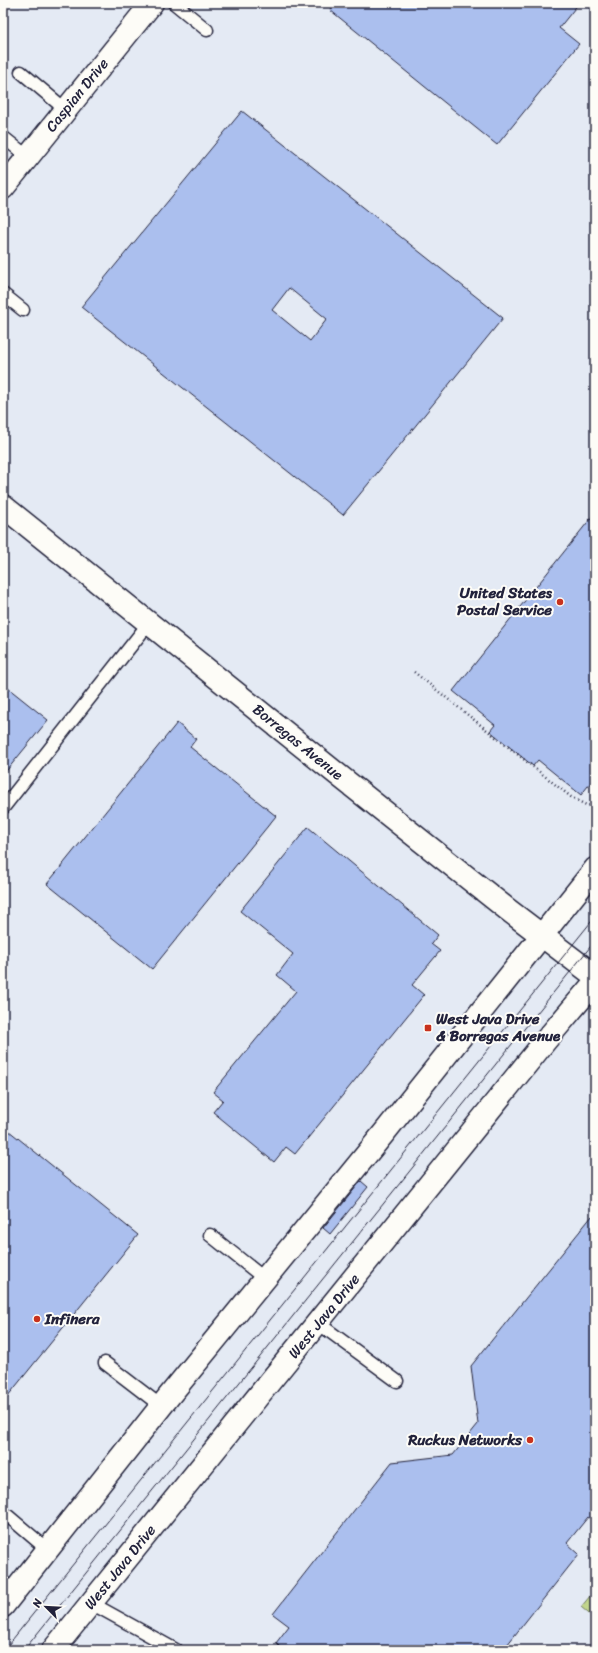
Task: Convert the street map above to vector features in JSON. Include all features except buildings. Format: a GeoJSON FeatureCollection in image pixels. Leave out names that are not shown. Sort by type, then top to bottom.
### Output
{"type":"FeatureCollection","features":[{"type":"Feature","properties":{"kind":"main road","name":"Caspian Drive"},"geometry":{"type":"LineString","coordinates":[[3,188],[152,3]]}},
{"type":"Feature","properties":{"kind":"main road","name":"Borregas Avenue"},"geometry":{"type":"LineString","coordinates":[[3,506],[541,936],[595,976]]}},
{"type":"Feature","properties":{"kind":"main road"},"geometry":{"type":"LineString","coordinates":[[7,1593],[48,1550],[161,1406],[384,1133],[595,869]]}},
{"type":"Feature","properties":{"kind":"main road","name":"West Java Drive"},"geometry":{"type":"LineString","coordinates":[[53,1650],[546,1040],[595,982]]}},
{"type":"Feature","properties":{"kind":"lane"},"geometry":{"type":"LineString","coordinates":[[174,3],[207,30]]}},
{"type":"Feature","properties":{"kind":"lane"},"geometry":{"type":"LineString","coordinates":[[20,72],[66,110]]}},
{"type":"Feature","properties":{"kind":"lane"},"geometry":{"type":"LineString","coordinates":[[3,137],[28,157]]}},
{"type":"Feature","properties":{"kind":"lane"},"geometry":{"type":"LineString","coordinates":[[3,294],[23,310]]}},
{"type":"Feature","properties":{"kind":"lane"},"geometry":{"type":"LineString","coordinates":[[3,808],[149,623]]}},
{"type":"Feature","properties":{"kind":"lane"},"geometry":{"type":"LineString","coordinates":[[210,1235],[265,1279]]}},
{"type":"Feature","properties":{"kind":"lane"},"geometry":{"type":"LineString","coordinates":[[318,1323],[397,1381]]}},
{"type":"Feature","properties":{"kind":"lane"},"geometry":{"type":"LineString","coordinates":[[105,1363],[161,1406]]}},
{"type":"Feature","properties":{"kind":"lane"},"geometry":{"type":"LineString","coordinates":[[8,1516],[48,1550]]}},
{"type":"Feature","properties":{"kind":"lane"},"geometry":{"type":"LineString","coordinates":[[91,1603],[176,1650]]}},
{"type":"Feature","properties":{"kind":"path"},"geometry":{"type":"LineString","coordinates":[[414,672],[571,797],[586,805],[595,806]]}},
{"type":"Feature","properties":{"kind":"shaded area"},"geometry":{"type":"Polygon","coordinates":[[[3,3],[595,3],[595,1650],[3,1650],[3,3]]]}},
{"type":"Feature","properties":{"kind":"green space"},"geometry":{"type":"Polygon","coordinates":[[[595,1590],[595,1619],[581,1607],[595,1590]]]}},
{"type":"Feature","properties":{"kind":"tram line"},"geometry":{"type":"LineString","coordinates":[[4,1650],[595,917]]}},
{"type":"Feature","properties":{"kind":"tram line"},"geometry":{"type":"LineString","coordinates":[[24,1650],[595,941]]}},
{"type":"Feature","properties":{"kind":"place","name":"United States Postal Service"},"geometry":{"type":"Point","coordinates":[560,602]}},
{"type":"Feature","properties":{"kind":"place","name":"West Java Drive & Borregas Avenue"},"geometry":{"type":"Point","coordinates":[428,1028]}},
{"type":"Feature","properties":{"kind":"place","name":"Infinera"},"geometry":{"type":"Point","coordinates":[37,1319]}},
{"type":"Feature","properties":{"kind":"place","name":"Ruckus Networks"},"geometry":{"type":"Point","coordinates":[530,1440]}}]}
